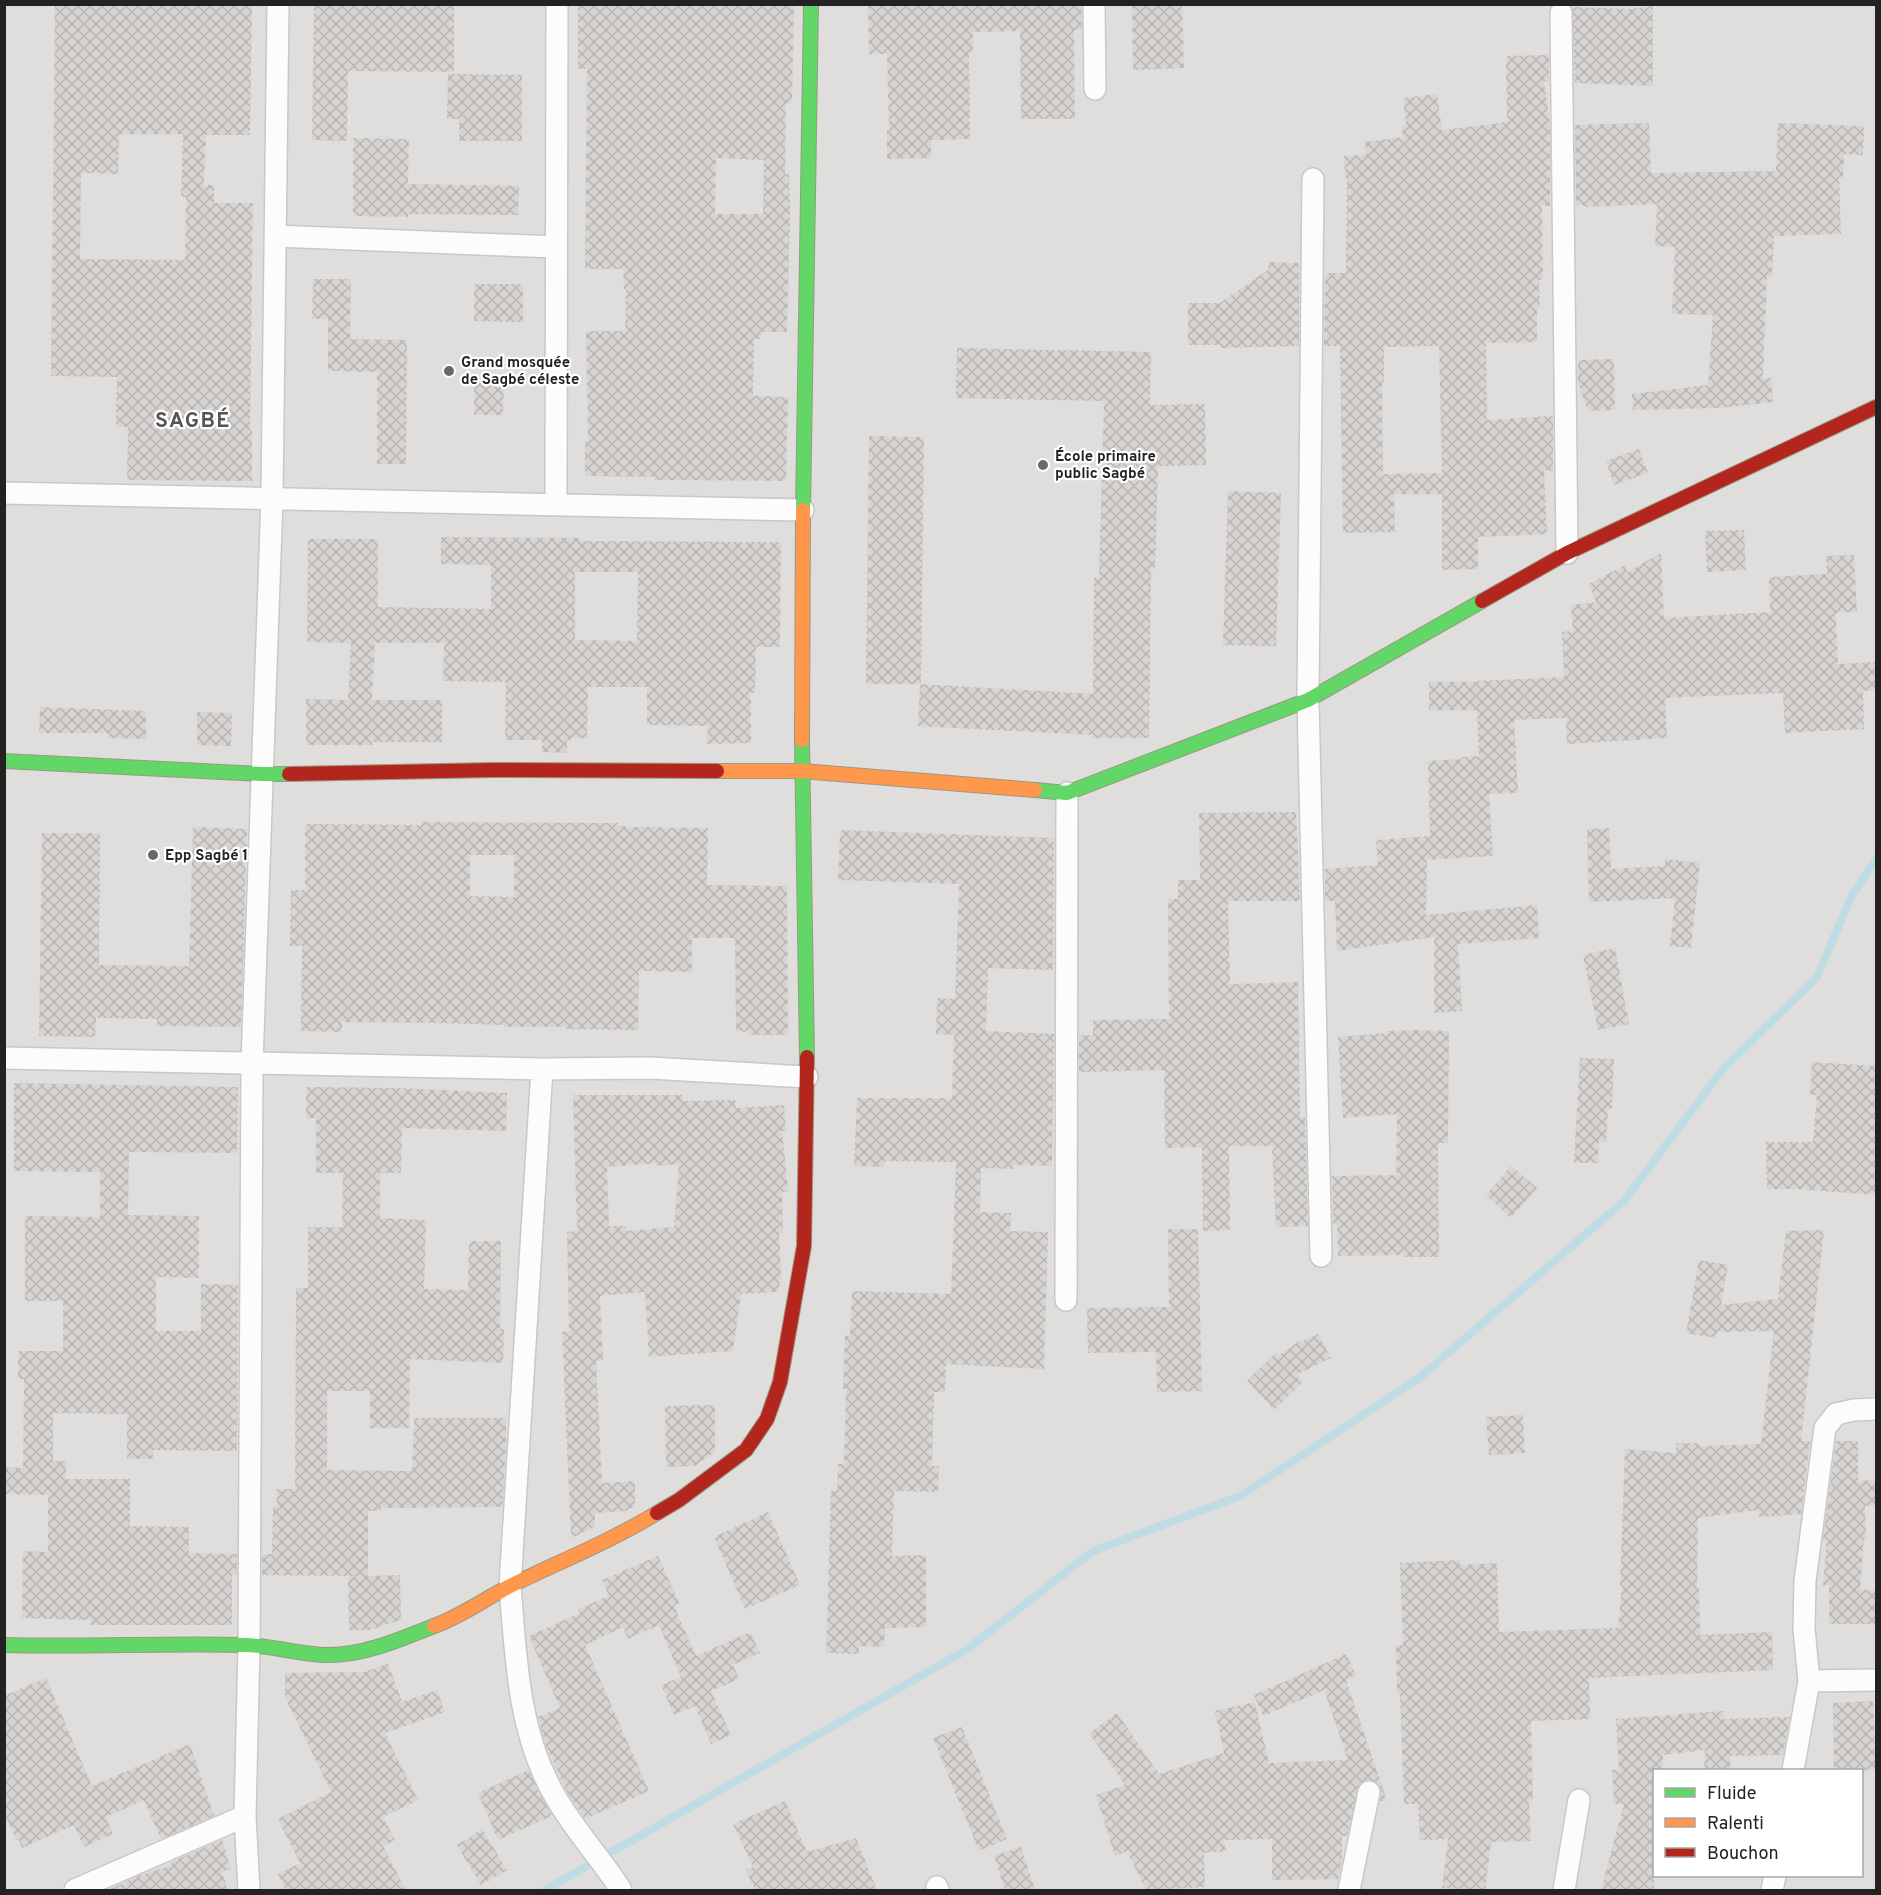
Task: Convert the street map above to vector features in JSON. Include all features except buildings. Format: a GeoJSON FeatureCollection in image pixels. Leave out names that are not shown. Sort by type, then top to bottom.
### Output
{"type":"FeatureCollection","features":[{"type":"Feature","properties":{"kind":"street"},"geometry":{"type":"LineString","coordinates":[[249,1890],[245,1816],[249,1645],[252,1064],[272,498],[278,4]]}},
{"type":"Feature","properties":{"kind":"street"},"geometry":{"type":"LineString","coordinates":[[556,4],[556,504]]}},
{"type":"Feature","properties":{"kind":"street"},"geometry":{"type":"LineString","coordinates":[[4,1645],[79,1647],[249,1645],[328,1654],[354,1652],[392,1642],[450,1620],[510,1586],[627,1531],[679,1500],[746,1450],[767,1419],[780,1382],[804,1246],[807,1077],[802,771],[803,510],[811,4]]}},
{"type":"Feature","properties":{"kind":"street"},"geometry":{"type":"LineString","coordinates":[[1094,4],[1095,89]]}},
{"type":"Feature","properties":{"kind":"street"},"geometry":{"type":"LineString","coordinates":[[1561,13],[1567,553]]}},
{"type":"Feature","properties":{"kind":"street"},"geometry":{"type":"LineString","coordinates":[[1313,179],[1308,700],[1321,1256]]}},
{"type":"Feature","properties":{"kind":"street"},"geometry":{"type":"LineString","coordinates":[[275,236],[556,247]]}},
{"type":"Feature","properties":{"kind":"street"},"geometry":{"type":"LineString","coordinates":[[4,761],[262,774],[493,770],[802,771],[1067,793],[1308,700],[1567,553],[1876,407]]}},
{"type":"Feature","properties":{"kind":"street"},"geometry":{"type":"LineString","coordinates":[[4,493],[803,510]]}},
{"type":"Feature","properties":{"kind":"street"},"geometry":{"type":"LineString","coordinates":[[1066,1300],[1067,793]]}},
{"type":"Feature","properties":{"kind":"street"},"geometry":{"type":"LineString","coordinates":[[4,1058],[542,1069],[650,1068],[807,1077]]}},
{"type":"Feature","properties":{"kind":"street"},"geometry":{"type":"LineString","coordinates":[[542,1069],[510,1586],[517,1670],[525,1716],[539,1765],[555,1798],[621,1890]]}},
{"type":"Feature","properties":{"kind":"street"},"geometry":{"type":"LineString","coordinates":[[1793,1769],[1809,1681],[1804,1629],[1805,1581],[1825,1428],[1836,1414],[1876,1409]]}},
{"type":"Feature","properties":{"kind":"street"},"geometry":{"type":"LineString","coordinates":[[1809,1681],[1876,1680]]}},
{"type":"Feature","properties":{"kind":"street"},"geometry":{"type":"LineString","coordinates":[[1349,1890],[1369,1792]]}},
{"type":"Feature","properties":{"kind":"street"},"geometry":{"type":"LineString","coordinates":[[1563,1890],[1579,1800]]}},
{"type":"Feature","properties":{"kind":"street"},"geometry":{"type":"LineString","coordinates":[[75,1890],[245,1816]]}},
{"type":"Feature","properties":{"kind":"shaded area"},"geometry":{"type":"Polygon","coordinates":[[[5,5],[1876,5],[1876,1890],[5,1890],[5,5]]]}},
{"type":"Feature","properties":{"kind":"waterway"},"geometry":{"type":"LineString","coordinates":[[545,1890],[966,1650],[1093,1551],[1240,1496],[1419,1378],[1624,1201],[1723,1069],[1817,977],[1852,895],[1876,859]]}},
{"type":"Feature","properties":{"kind":"traffic: fast"},"geometry":{"type":"LineString","coordinates":[[803,510],[811,4]]}},
{"type":"Feature","properties":{"kind":"traffic: fast"},"geometry":{"type":"LineString","coordinates":[[1035,790],[1067,793],[1308,700],[1482,601]]}},
{"type":"Feature","properties":{"kind":"traffic: fast"},"geometry":{"type":"LineString","coordinates":[[802,740],[807,1057]]}},
{"type":"Feature","properties":{"kind":"traffic: fast"},"geometry":{"type":"LineString","coordinates":[[4,761],[289,774]]}},
{"type":"Feature","properties":{"kind":"traffic: fast"},"geometry":{"type":"LineString","coordinates":[[4,1645],[247,1645],[329,1655],[369,1649],[434,1626]]}},
{"type":"Feature","properties":{"kind":"traffic: slow"},"geometry":{"type":"LineString","coordinates":[[802,740],[803,510]]}},
{"type":"Feature","properties":{"kind":"traffic: slow"},"geometry":{"type":"LineString","coordinates":[[717,771],[802,771],[1035,790]]}},
{"type":"Feature","properties":{"kind":"traffic: slow"},"geometry":{"type":"LineString","coordinates":[[434,1626],[512,1585],[622,1533],[657,1513]]}},
{"type":"Feature","properties":{"kind":"traffic: jam"},"geometry":{"type":"LineString","coordinates":[[1482,601],[1567,553],[1876,407]]}},
{"type":"Feature","properties":{"kind":"traffic: jam"},"geometry":{"type":"LineString","coordinates":[[289,774],[493,770],[717,771]]}},
{"type":"Feature","properties":{"kind":"traffic: jam"},"geometry":{"type":"LineString","coordinates":[[657,1513],[679,1500],[746,1450],[767,1419],[780,1382],[804,1246],[807,1057]]}},
{"type":"Feature","properties":{"kind":"place","name":"Grand mosquée de Sagbé céleste"},"geometry":{"type":"Point","coordinates":[449,371]}},
{"type":"Feature","properties":{"kind":"place","name":"École primaire public Sagbé"},"geometry":{"type":"Point","coordinates":[1043,465]}},
{"type":"Feature","properties":{"kind":"place","name":"Epp Sagbé 1"},"geometry":{"type":"Point","coordinates":[153,855]}},
{"type":"Feature","properties":{"kind":"district","name":"SAGBÉ"},"geometry":{"type":"Point","coordinates":[193,420]}}]}
